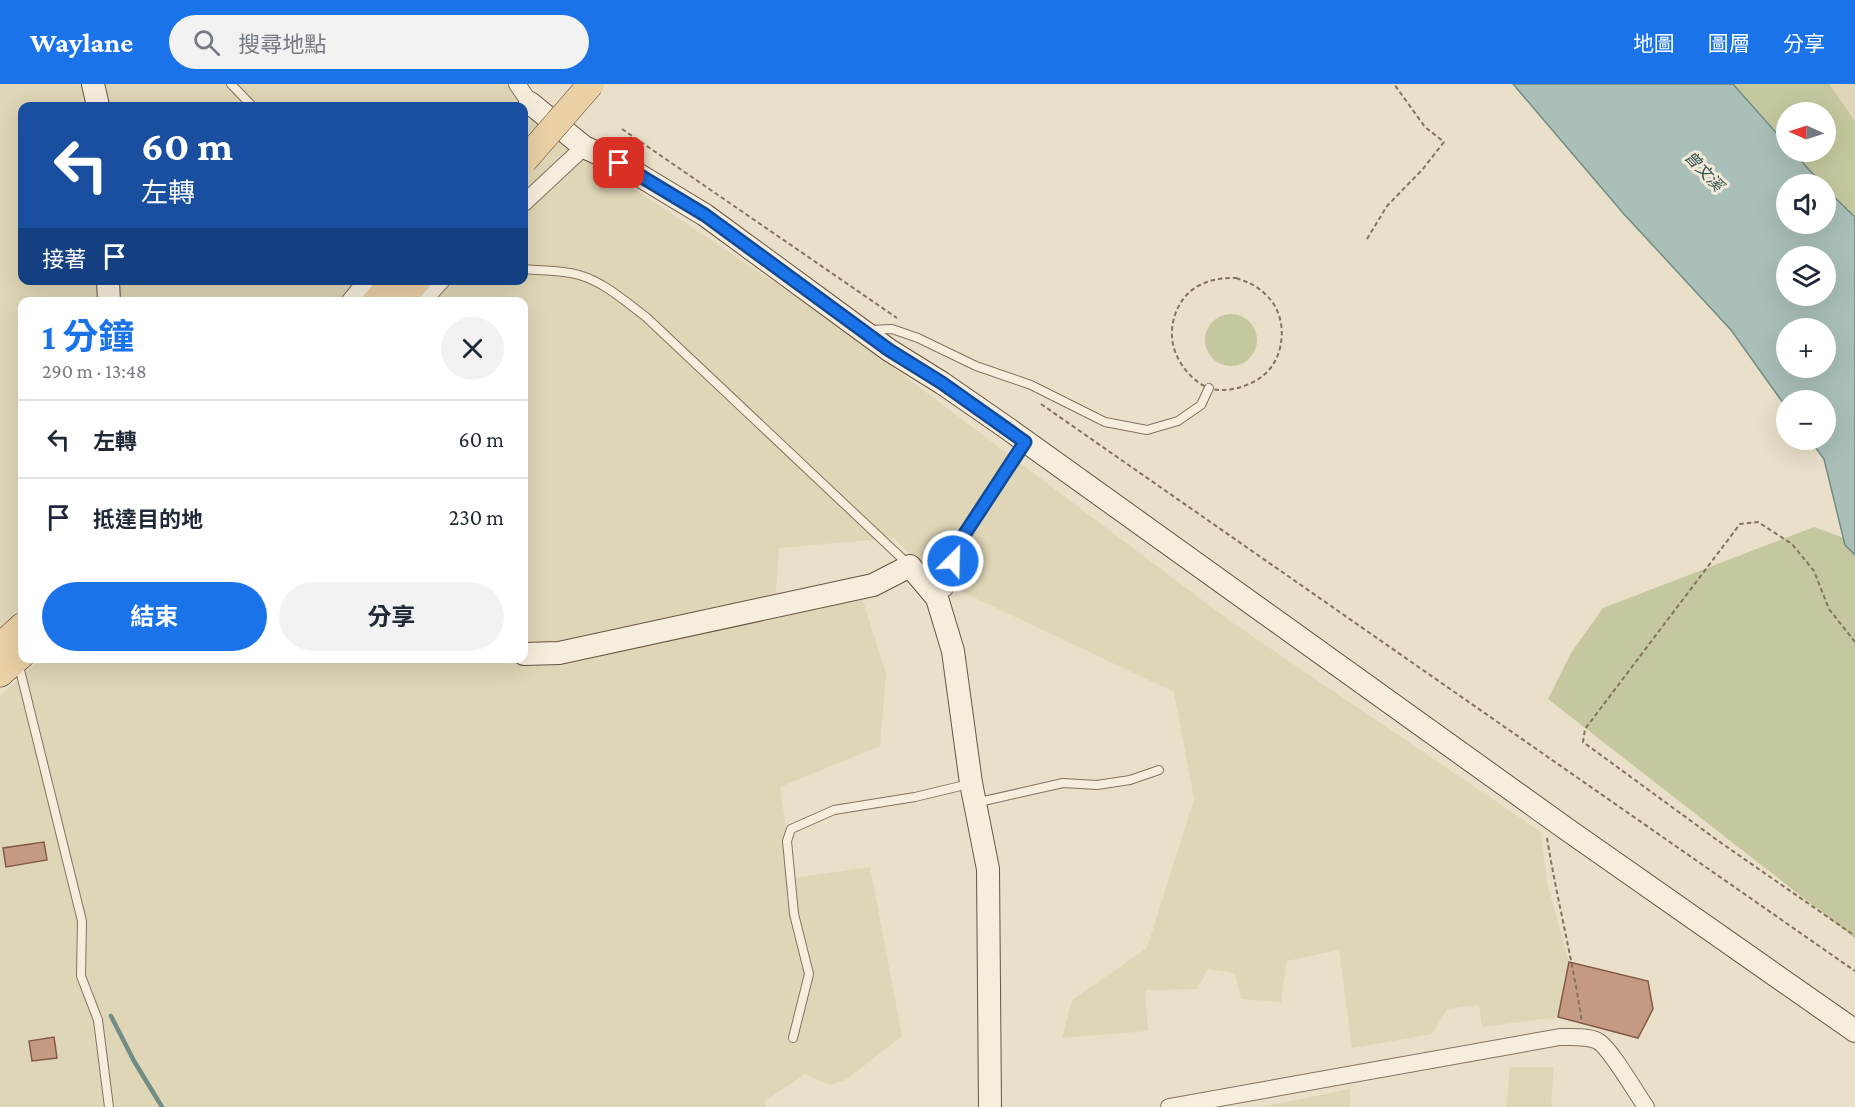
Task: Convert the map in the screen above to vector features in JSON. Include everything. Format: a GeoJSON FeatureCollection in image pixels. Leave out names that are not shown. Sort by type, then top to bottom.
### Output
{"type":"FeatureCollection","features":[{"type":"Feature","properties":{"kind":"main road"},"geometry":{"type":"LineString","coordinates":[[528,131],[569,84]]}},
{"type":"Feature","properties":{"kind":"main road"},"geometry":{"type":"LineString","coordinates":[[528,156],[591,84]]}},
{"type":"Feature","properties":{"kind":"main road"},"geometry":{"type":"LineString","coordinates":[[380,297],[390,285]]}},
{"type":"Feature","properties":{"kind":"main road"},"geometry":{"type":"LineString","coordinates":[[403,297],[414,285]]}},
{"type":"Feature","properties":{"kind":"main road"},"geometry":{"type":"LineString","coordinates":[[10,658],[18,637]]}},
{"type":"Feature","properties":{"kind":"street"},"geometry":{"type":"LineString","coordinates":[[93,84],[97,102]]}},
{"type":"Feature","properties":{"kind":"street"},"geometry":{"type":"LineString","coordinates":[[517,84],[525,102]]}},
{"type":"Feature","properties":{"kind":"street"},"geometry":{"type":"LineString","coordinates":[[528,107],[584,147],[619,163],[705,215],[889,350],[942,383],[1855,1031]]}},
{"type":"Feature","properties":{"kind":"street"},"geometry":{"type":"LineString","coordinates":[[528,199],[584,147]]}},
{"type":"Feature","properties":{"kind":"street"},"geometry":{"type":"LineString","coordinates":[[353,297],[364,285]]}},
{"type":"Feature","properties":{"kind":"street"},"geometry":{"type":"LineString","coordinates":[[427,297],[437,285]]}},
{"type":"Feature","properties":{"kind":"street"},"geometry":{"type":"LineString","coordinates":[[528,654],[559,653],[873,585],[910,566],[937,598],[953,651],[973,793],[988,869],[990,1107]]}},
{"type":"Feature","properties":{"kind":"street"},"geometry":{"type":"LineString","coordinates":[[1169,1107],[1560,1037],[1584,1038],[1599,1042],[1646,1107]]}},
{"type":"Feature","properties":{"kind":"lane"},"geometry":{"type":"LineString","coordinates":[[231,84],[248,102]]}},
{"type":"Feature","properties":{"kind":"lane"},"geometry":{"type":"LineString","coordinates":[[528,269],[579,274],[604,286],[646,317],[910,566]]}},
{"type":"Feature","properties":{"kind":"lane"},"geometry":{"type":"LineString","coordinates":[[862,330],[892,329],[918,338],[976,366],[1032,385],[1105,422],[1147,430],[1179,421],[1201,405],[1209,388]]}},
{"type":"Feature","properties":{"kind":"lane"},"geometry":{"type":"LineString","coordinates":[[937,598],[948,591],[953,575],[953,561],[964,535],[1025,442]]}},
{"type":"Feature","properties":{"kind":"lane"},"geometry":{"type":"LineString","coordinates":[[10,658],[82,921],[81,975],[98,1020],[109,1107]]}},
{"type":"Feature","properties":{"kind":"lane"},"geometry":{"type":"LineString","coordinates":[[793,1038],[809,974],[794,914],[787,841],[791,830],[834,810],[915,797],[1063,783],[1097,785],[1130,780],[1159,770]]}},
{"type":"Feature","properties":{"kind":"path"},"geometry":{"type":"LineString","coordinates":[[1367,239],[1387,206],[1422,170],[1444,142],[1425,127],[1394,84]]}},
{"type":"Feature","properties":{"kind":"path"},"geometry":{"type":"LineString","coordinates":[[622,129],[913,329],[918,338]]}},
{"type":"Feature","properties":{"kind":"path"},"geometry":{"type":"LineString","coordinates":[[1236,278],[1254,285],[1269,297],[1277,309],[1282,328],[1281,348],[1264,374],[1248,385],[1229,389],[1209,388],[1193,378],[1180,363],[1171,333],[1175,314],[1184,297],[1198,285],[1216,279],[1236,278]]}},
{"type":"Feature","properties":{"kind":"path"},"geometry":{"type":"LineString","coordinates":[[1038,402],[1855,971]]}},
{"type":"Feature","properties":{"kind":"path"},"geometry":{"type":"LineString","coordinates":[[1855,642],[1828,609],[1814,571],[1792,544],[1758,522],[1740,524],[1586,729],[1583,742],[1716,840],[1855,936]]}},
{"type":"Feature","properties":{"kind":"path"},"geometry":{"type":"LineString","coordinates":[[1543,811],[1555,889],[1573,966],[1584,1038]]}},
{"type":"Feature","properties":{"kind":"shaded area"},"geometry":{"type":"Polygon","coordinates":[[[0,84],[515,84],[591,160],[826,317],[1230,621],[1541,832],[1547,882],[1569,962],[1558,1017],[1482,1027],[1479,1005],[1447,1009],[1432,1034],[1352,1048],[1339,950],[1287,961],[1281,1002],[1241,999],[1235,973],[1208,969],[1197,989],[1145,990],[1148,1031],[1062,1038],[1072,1000],[1147,948],[1194,799],[1174,692],[935,579],[894,538],[779,548],[775,605],[860,592],[886,673],[880,746],[780,787],[793,878],[870,867],[902,1036],[847,1079],[830,1085],[805,1074],[764,1102],[766,1107],[0,1107],[0,696],[38,663],[528,663],[528,297],[18,297],[18,659],[0,666],[0,84]]]}},
{"type":"Feature","properties":{"kind":"shaded area"},"geometry":{"type":"Polygon","coordinates":[[[1855,84],[1855,121],[1828,85],[1855,84]]]}},
{"type":"Feature","properties":{"kind":"shaded area"},"geometry":{"type":"Polygon","coordinates":[[[1510,1067],[1554,1067],[1551,1103],[1553,1107],[1506,1107],[1510,1067]]]}},
{"type":"Feature","properties":{"kind":"shaded area"},"geometry":{"type":"Polygon","coordinates":[[[1350,1089],[1350,1107],[1262,1107],[1350,1089]]]}},
{"type":"Feature","properties":{"kind":"green space"},"geometry":{"type":"Polygon","coordinates":[[[1733,84],[1829,84],[1855,121],[1855,217],[1836,199],[1836,174],[1813,174],[1802,162],[1836,162],[1836,102],[1776,102],[1776,133],[1733,84]]]}},
{"type":"Feature","properties":{"kind":"green space"},"geometry":{"type":"Polygon","coordinates":[[[1226,314],[1236,314],[1246,318],[1253,325],[1257,340],[1253,355],[1246,362],[1236,366],[1226,366],[1216,362],[1209,355],[1205,345],[1205,335],[1209,325],[1216,318],[1226,314]]]}},
{"type":"Feature","properties":{"kind":"green space"},"geometry":{"type":"Polygon","coordinates":[[[1814,527],[1855,542],[1855,938],[1548,699],[1571,653],[1603,608],[1814,527]]]}},
{"type":"Feature","properties":{"kind":"water","name":"曾文溪"},"geometry":{"type":"Polygon","coordinates":[[[1513,84],[1733,84],[1776,133],[1776,162],[1802,162],[1813,174],[1776,174],[1776,234],[1836,234],[1836,199],[1855,217],[1855,555],[1845,545],[1824,459],[1817,450],[1836,450],[1836,390],[1776,390],[1776,393],[1731,330],[1623,213],[1513,84]]]}},
{"type":"Feature","properties":{"kind":"building"},"geometry":{"type":"Polygon","coordinates":[[[44,842],[47,860],[6,867],[3,848],[44,842]]]}},
{"type":"Feature","properties":{"kind":"building"},"geometry":{"type":"Polygon","coordinates":[[[1569,962],[1648,981],[1653,1009],[1638,1038],[1558,1017],[1569,962]]]}},
{"type":"Feature","properties":{"kind":"building"},"geometry":{"type":"Polygon","coordinates":[[[54,1037],[57,1058],[32,1061],[29,1041],[54,1037]]]}},
{"type":"Feature","properties":{"kind":"waterway"},"geometry":{"type":"LineString","coordinates":[[111,1016],[134,1061],[162,1107]]}},
{"type":"Feature","properties":{"kind":"route"},"geometry":{"type":"LineString","coordinates":[[619,163],[705,215],[889,350],[942,383],[1025,442],[964,535],[953,561]]}}]}
